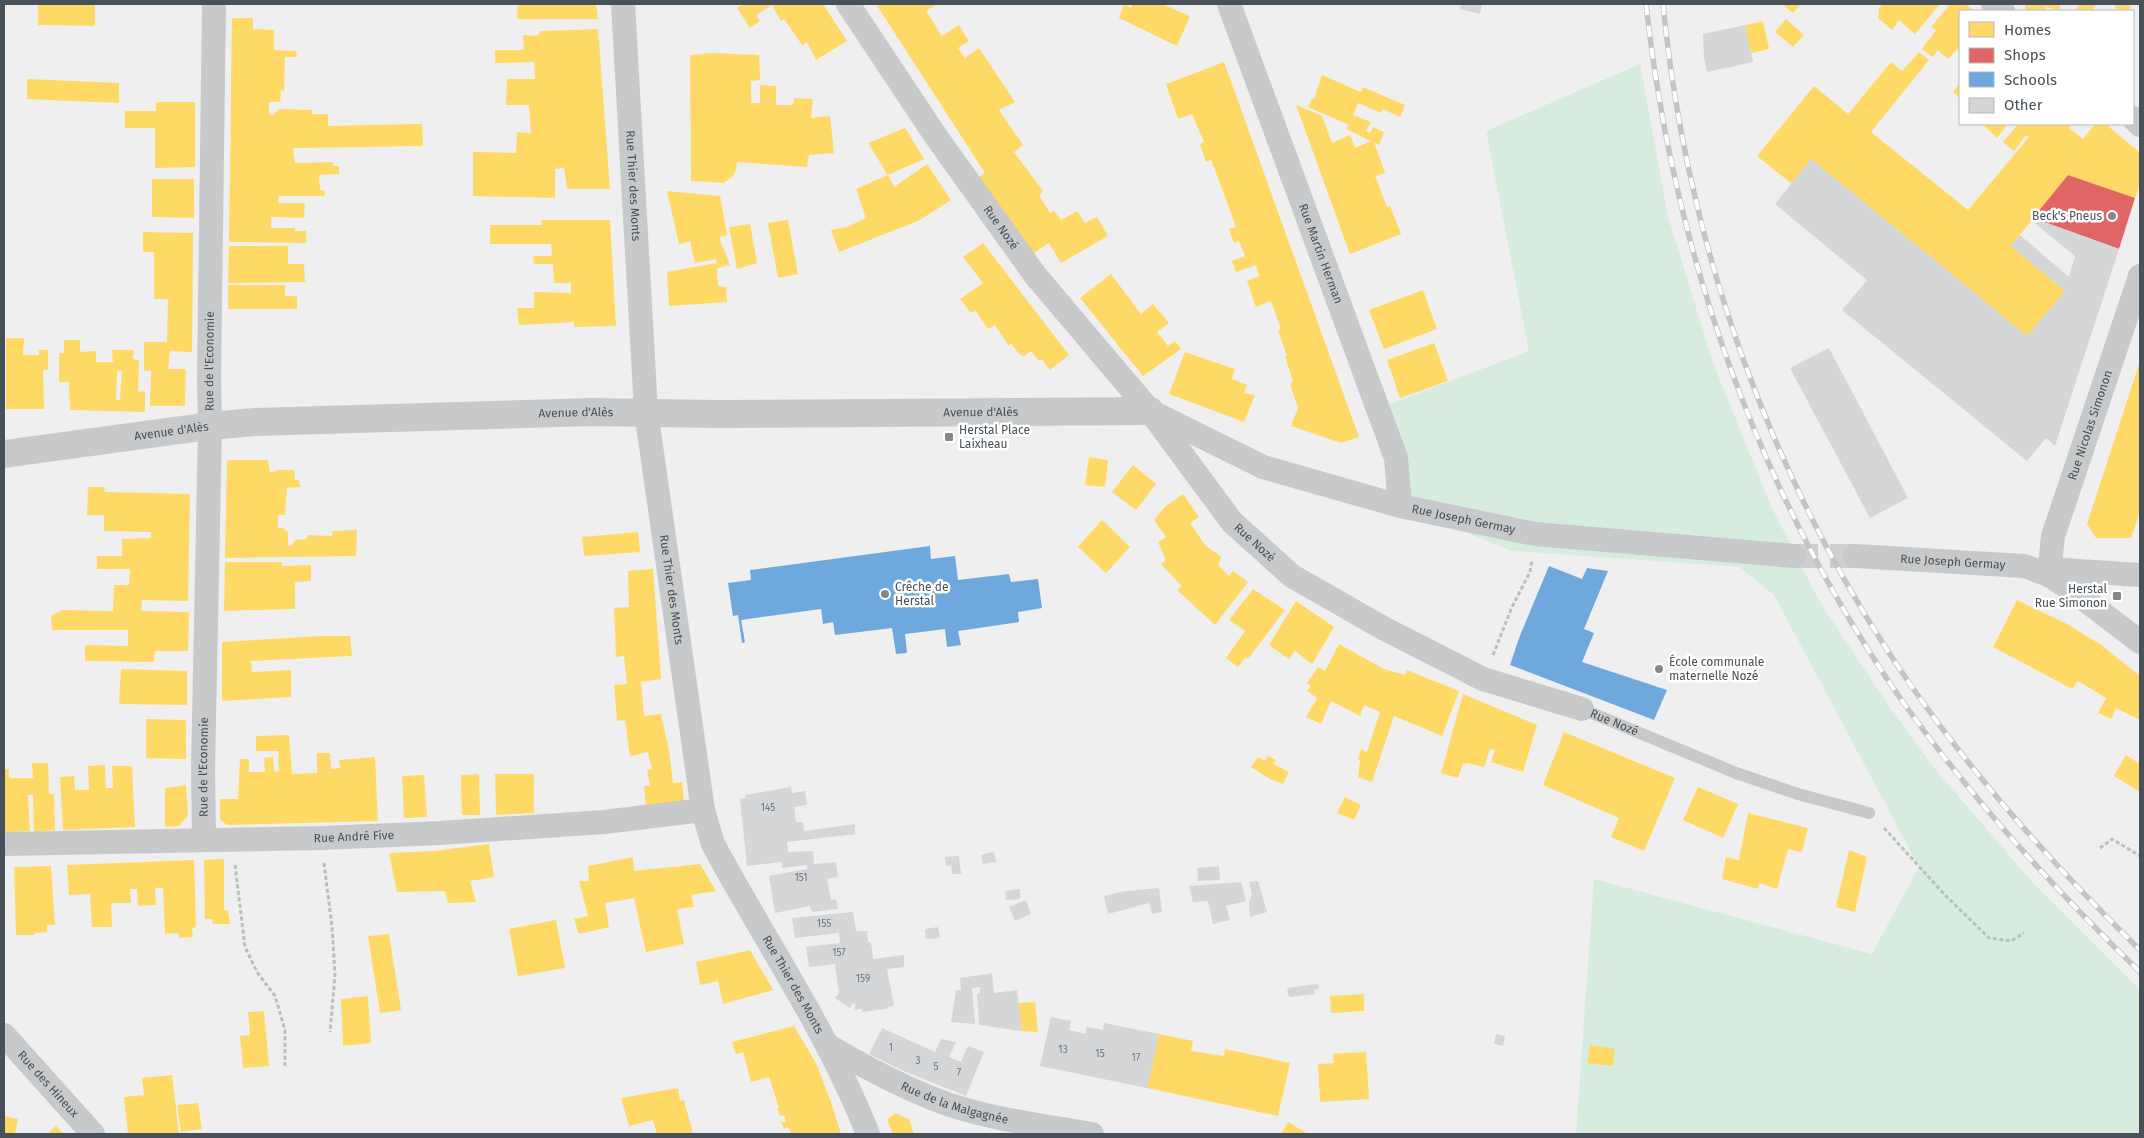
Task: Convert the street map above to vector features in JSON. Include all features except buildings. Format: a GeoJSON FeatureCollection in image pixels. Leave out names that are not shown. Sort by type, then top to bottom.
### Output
{"type":"FeatureCollection","features":[{"type":"Feature","properties":{"kind":"street","name":"Rue de l'Economie"},"geometry":{"type":"LineString","coordinates":[[204,839],[203,760],[210,426],[214,4]]}},
{"type":"Feature","properties":{"kind":"street","name":"Rue Thier des Monts"},"geometry":{"type":"LineString","coordinates":[[623,4],[646,411],[703,810],[713,844],[827,1045],[858,1108],[868,1134]]}},
{"type":"Feature","properties":{"kind":"street","name":"Rue Nozé"},"geometry":{"type":"LineString","coordinates":[[848,4],[935,135],[1035,275],[1150,411],[1232,522],[1292,576],[1383,628],[1483,679],[1582,709]]}},
{"type":"Feature","properties":{"kind":"street","name":"Rue Martin Herman"},"geometry":{"type":"LineString","coordinates":[[1230,4],[1396,458],[1400,506]]}},
{"type":"Feature","properties":{"kind":"street","name":"Rue Nicolas Simonon"},"geometry":{"type":"LineString","coordinates":[[2049,575],[2053,536],[2140,276]]}},
{"type":"Feature","properties":{"kind":"street","name":"Avenue d'Alès"},"geometry":{"type":"LineString","coordinates":[[4,454],[210,426],[265,422],[646,411],[717,414],[1150,411]]}},
{"type":"Feature","properties":{"kind":"street","name":"Rue Joseph Germay"},"geometry":{"type":"LineString","coordinates":[[1150,411],[1263,467],[1400,506],[1535,534],[1794,556]]}},
{"type":"Feature","properties":{"kind":"street","name":"Rue Joseph Germay"},"geometry":{"type":"LineString","coordinates":[[1856,556],[2024,566],[2049,575],[2111,618],[2140,642]]}},
{"type":"Feature","properties":{"kind":"street"},"geometry":{"type":"LineString","coordinates":[[2049,575],[2064,570],[2140,574]]}},
{"type":"Feature","properties":{"kind":"street","name":"Rue André Five"},"geometry":{"type":"LineString","coordinates":[[4,844],[322,838],[440,833],[604,822],[703,810]]}},
{"type":"Feature","properties":{"kind":"street","name":"Rue des Hineux"},"geometry":{"type":"LineString","coordinates":[[4,1035],[92,1134]]}},
{"type":"Feature","properties":{"kind":"street","name":"Rue de la Malgagnée"},"geometry":{"type":"LineString","coordinates":[[827,1045],[860,1064],[909,1088],[951,1105],[991,1116],[1092,1134]]}},
{"type":"Feature","properties":{"kind":"lane","name":"Rue Nozé"},"geometry":{"type":"LineString","coordinates":[[1582,709],[1736,773],[1798,794],[1869,813]]}},
{"type":"Feature","properties":{"kind":"path"},"geometry":{"type":"LineString","coordinates":[[1483,679],[1512,607],[1530,572],[1535,534]]}},
{"type":"Feature","properties":{"kind":"path"},"geometry":{"type":"LineString","coordinates":[[1869,813],[1945,895],[1989,938],[2010,941],[2024,933]]}},
{"type":"Feature","properties":{"kind":"path"},"geometry":{"type":"LineString","coordinates":[[322,838],[335,975],[330,1032]]}},
{"type":"Feature","properties":{"kind":"path"},"geometry":{"type":"LineString","coordinates":[[2100,848],[2112,839],[2140,856]]}},
{"type":"Feature","properties":{"kind":"path"},"geometry":{"type":"LineString","coordinates":[[235,840],[235,867],[245,947],[257,972],[276,996],[285,1030],[285,1066]]}},
{"type":"Feature","properties":{"kind":"green space"},"geometry":{"type":"Polygon","coordinates":[[[1640,64],[1668,216],[1713,363],[1771,506],[1818,599],[1889,706],[1934,768],[2034,884],[2140,990],[2140,1134],[1576,1134],[1594,879],[1872,954],[1919,867],[1774,595],[1739,567],[1512,551],[1400,506],[1377,409],[1529,351],[1486,131],[1640,64]]]}},
{"type":"Feature","properties":{"kind":"tunnel"},"geometry":{"type":"LineString","coordinates":[[1794,556],[1855,556]]}},
{"type":"Feature","properties":{"kind":"railway"},"geometry":{"type":"LineString","coordinates":[[1646,4],[1659,96],[1677,187],[1700,277],[1729,365],[1763,451],[1803,535],[1848,617],[1898,695],[1953,769],[2043,874],[2140,972]]}},
{"type":"Feature","properties":{"kind":"railway"},"geometry":{"type":"LineString","coordinates":[[1663,4],[1675,95],[1692,185],[1715,274],[1744,361],[1778,446],[1817,529],[1862,610],[1912,687],[1964,757],[2049,857],[2140,950]]}},
{"type":"Feature","properties":{"kind":"place","name":"Beck's Pneus"},"geometry":{"type":"Point","coordinates":[2112,216]}},
{"type":"Feature","properties":{"kind":"place","name":"Herstal Place Laixheau"},"geometry":{"type":"Point","coordinates":[949,437]}},
{"type":"Feature","properties":{"kind":"place","name":"Crêche de Herstal"},"geometry":{"type":"Point","coordinates":[885,594]}},
{"type":"Feature","properties":{"kind":"place","name":"Herstal Rue Simonon"},"geometry":{"type":"Point","coordinates":[2117,596]}},
{"type":"Feature","properties":{"kind":"place","name":"École communale maternelle Nozé"},"geometry":{"type":"Point","coordinates":[1659,669]}}]}
